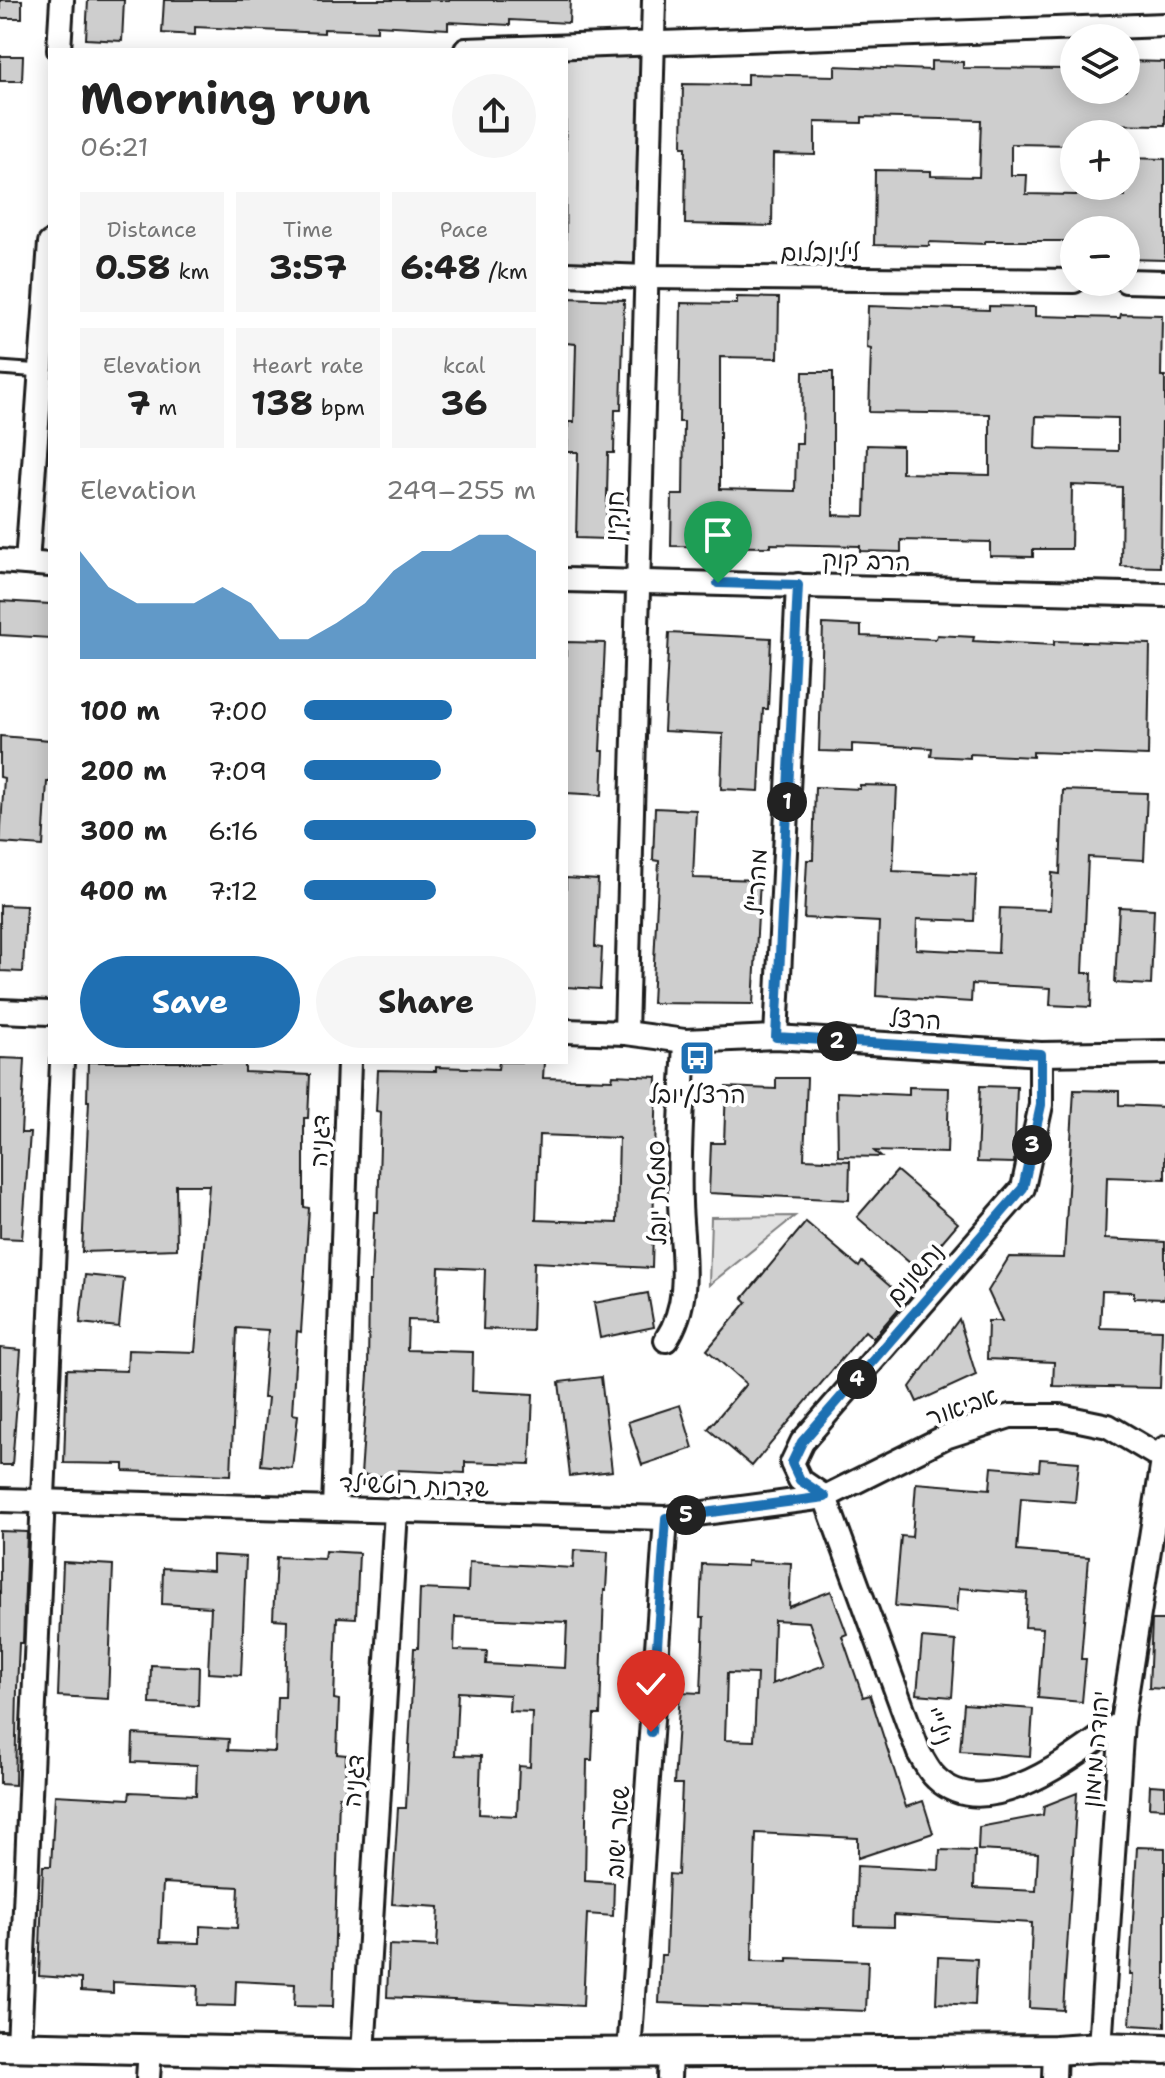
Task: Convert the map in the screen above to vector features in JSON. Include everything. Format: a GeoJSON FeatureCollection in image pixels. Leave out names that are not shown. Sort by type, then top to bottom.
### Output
{"type":"FeatureCollection","features":[{"type":"Feature","properties":{"kind":"street"},"geometry":{"type":"LineString","coordinates":[[59,48],[62,0]]}},
{"type":"Feature","properties":{"kind":"street","name":"חנקין"},"geometry":{"type":"LineString","coordinates":[[626,1033],[654,0]]}},
{"type":"Feature","properties":{"kind":"street"},"geometry":{"type":"LineString","coordinates":[[520,48],[1165,25]]}},
{"type":"Feature","properties":{"kind":"street","name":"לילינבלום"},"geometry":{"type":"LineString","coordinates":[[568,274],[1060,281]]}},
{"type":"Feature","properties":{"kind":"street"},"geometry":{"type":"LineString","coordinates":[[27,563],[48,280]]}},
{"type":"Feature","properties":{"kind":"street"},"geometry":{"type":"LineString","coordinates":[[1140,281],[1165,282]]}},
{"type":"Feature","properties":{"kind":"street"},"geometry":{"type":"LineString","coordinates":[[0,561],[48,565]]}},
{"type":"Feature","properties":{"kind":"street","name":"הרב קוק"},"geometry":{"type":"LineString","coordinates":[[568,580],[1165,595]]}},
{"type":"Feature","properties":{"kind":"street","name":"מהר\"ל"},"geometry":{"type":"LineString","coordinates":[[776,1037],[798,585]]}},
{"type":"Feature","properties":{"kind":"street"},"geometry":{"type":"LineString","coordinates":[[0,1011],[48,1013]]}},
{"type":"Feature","properties":{"kind":"street","name":"הרצל"},"geometry":{"type":"LineString","coordinates":[[568,1031],[626,1033],[685,1041],[776,1037],[1041,1054],[1165,1052]]}},
{"type":"Feature","properties":{"kind":"street","name":"סמטת יובל"},"geometry":{"type":"LineString","coordinates":[[666,1340],[682,1307],[684,1281],[680,1202],[685,1041]]}},
{"type":"Feature","properties":{"kind":"street","name":"נחשונים"},"geometry":{"type":"LineString","coordinates":[[825,1497],[800,1480],[792,1463],[802,1442],[1023,1188],[1041,1105],[1041,1054]]}},
{"type":"Feature","properties":{"kind":"street"},"geometry":{"type":"LineString","coordinates":[[62,1064],[43,1501],[10,2046],[363,2054],[629,2053],[670,2065],[1054,2064],[1100,2047],[1165,2049]]}},
{"type":"Feature","properties":{"kind":"street","name":"דגניה"},"geometry":{"type":"LineString","coordinates":[[334,1509],[349,1064]]}},
{"type":"Feature","properties":{"kind":"street","name":"אביאור"},"geometry":{"type":"LineString","coordinates":[[825,1497],[945,1437],[1010,1416],[1060,1416],[1108,1426],[1164,1455]]}},
{"type":"Feature","properties":{"kind":"street","name":"יהודה מימון"},"geometry":{"type":"LineString","coordinates":[[1100,2047],[1122,1722],[1164,1455]]}},
{"type":"Feature","properties":{"kind":"street","name":"שדרות רוטשילד"},"geometry":{"type":"LineString","coordinates":[[0,1500],[666,1518],[825,1497]]}},
{"type":"Feature","properties":{"kind":"street","name":"ניל\"י"},"geometry":{"type":"LineString","coordinates":[[825,1497],[919,1753],[936,1779],[960,1792],[990,1795],[1000,1792],[1055,1768],[1122,1722]]}},
{"type":"Feature","properties":{"kind":"street","name":"דגניה"},"geometry":{"type":"LineString","coordinates":[[363,2054],[396,1511]]}},
{"type":"Feature","properties":{"kind":"street","name":"שאר ישוב"},"geometry":{"type":"LineString","coordinates":[[629,2053],[666,1518]]}},
{"type":"Feature","properties":{"kind":"street"},"geometry":{"type":"LineString","coordinates":[[148,2078],[150,2050]]}},
{"type":"Feature","properties":{"kind":"lane"},"geometry":{"type":"LineString","coordinates":[[0,368],[41,371]]}},
{"type":"Feature","properties":{"kind":"shaded area"},"geometry":{"type":"Polygon","coordinates":[[[642,56],[634,269],[568,266],[568,58],[642,56]]]}},
{"type":"Feature","properties":{"kind":"shaded area"},"geometry":{"type":"Polygon","coordinates":[[[795,1216],[709,1285],[711,1217],[795,1216]]]}},
{"type":"Feature","properties":{"kind":"building"},"geometry":{"type":"Polygon","coordinates":[[[0,0],[22,0],[22,18],[0,18],[0,0]]]}},
{"type":"Feature","properties":{"kind":"building"},"geometry":{"type":"Polygon","coordinates":[[[88,0],[124,0],[122,41],[86,39],[88,0]]]}},
{"type":"Feature","properties":{"kind":"building"},"geometry":{"type":"Polygon","coordinates":[[[164,0],[570,0],[569,23],[510,20],[510,25],[448,22],[448,29],[377,25],[377,31],[324,29],[324,33],[195,27],[195,35],[162,33],[164,0]]]}},
{"type":"Feature","properties":{"kind":"building"},"geometry":{"type":"Polygon","coordinates":[[[0,56],[23,56],[22,81],[0,81],[0,56]]]}},
{"type":"Feature","properties":{"kind":"building"},"geometry":{"type":"Polygon","coordinates":[[[931,61],[963,62],[963,68],[1060,69],[1060,104],[1140,104],[1140,61],[1165,62],[1165,125],[1140,125],[1140,120],[1060,120],[1060,145],[1011,144],[1011,175],[1027,175],[1026,194],[1060,195],[1060,200],[1140,200],[1140,158],[1165,159],[1165,260],[1140,259],[1140,216],[1060,216],[1060,241],[874,245],[875,170],[931,171],[931,176],[979,177],[981,120],[862,117],[862,123],[815,122],[815,155],[773,154],[772,226],[685,224],[683,84],[747,85],[747,74],[835,76],[835,66],[931,70],[931,61]]]}},
{"type":"Feature","properties":{"kind":"building"},"geometry":{"type":"Polygon","coordinates":[[[737,297],[779,298],[778,358],[720,357],[720,489],[795,491],[796,444],[802,444],[803,372],[833,372],[833,515],[865,516],[867,445],[902,446],[902,473],[990,475],[990,414],[869,412],[871,349],[867,348],[868,306],[989,310],[989,306],[1035,307],[1035,316],[1120,318],[1121,314],[1162,315],[1161,376],[1165,376],[1165,423],[1162,423],[1160,567],[1121,566],[1122,487],[1072,485],[1071,549],[1033,549],[1033,557],[990,556],[990,542],[901,540],[901,552],[860,551],[860,546],[671,546],[672,495],[683,495],[684,422],[679,422],[681,303],[737,304],[737,297]],[[1036,416],[1035,448],[1118,451],[1118,418],[1036,416]]]}},
{"type":"Feature","properties":{"kind":"building"},"geometry":{"type":"Polygon","coordinates":[[[568,298],[624,300],[621,410],[615,410],[614,453],[608,453],[606,539],[576,538],[578,452],[568,452],[568,422],[574,422],[576,344],[568,343],[568,298]]]}},
{"type":"Feature","properties":{"kind":"building"},"geometry":{"type":"Polygon","coordinates":[[[0,601],[48,604],[48,638],[0,635],[0,601]]]}},
{"type":"Feature","properties":{"kind":"building"},"geometry":{"type":"Polygon","coordinates":[[[823,624],[861,626],[861,636],[936,639],[937,635],[974,637],[973,641],[1054,645],[1054,641],[1150,644],[1148,756],[1033,752],[1033,757],[970,754],[970,758],[931,756],[932,748],[852,744],[852,752],[819,751],[823,624]]]}},
{"type":"Feature","properties":{"kind":"building"},"geometry":{"type":"Polygon","coordinates":[[[669,633],[771,638],[768,709],[763,709],[759,791],[721,789],[723,734],[664,731],[669,633]]]}},
{"type":"Feature","properties":{"kind":"building"},"geometry":{"type":"Polygon","coordinates":[[[568,642],[605,643],[600,751],[604,751],[602,795],[568,793],[568,642]]]}},
{"type":"Feature","properties":{"kind":"building"},"geometry":{"type":"Polygon","coordinates":[[[0,736],[48,740],[43,846],[0,843],[4,778],[0,777],[0,736]]]}},
{"type":"Feature","properties":{"kind":"building"},"geometry":{"type":"Polygon","coordinates":[[[860,785],[897,786],[893,871],[976,875],[974,921],[917,919],[916,949],[998,953],[1000,908],[1050,910],[1052,873],[1060,874],[1063,790],[1147,793],[1144,860],[1088,857],[1083,973],[1092,973],[1091,1007],[1050,1005],[1051,988],[972,984],[971,1002],[876,996],[879,922],[804,918],[807,860],[813,860],[815,787],[860,789],[860,785]]]}},
{"type":"Feature","properties":{"kind":"building"},"geometry":{"type":"Polygon","coordinates":[[[655,808],[696,810],[693,878],[760,880],[753,1004],[652,1003],[659,861],[653,860],[655,808]]]}},
{"type":"Feature","properties":{"kind":"building"},"geometry":{"type":"Polygon","coordinates":[[[568,878],[598,880],[595,947],[602,948],[600,989],[568,987],[568,878]]]}},
{"type":"Feature","properties":{"kind":"building"},"geometry":{"type":"Polygon","coordinates":[[[0,905],[26,906],[23,972],[0,971],[0,905]]]}},
{"type":"Feature","properties":{"kind":"building"},"geometry":{"type":"Polygon","coordinates":[[[1119,907],[1154,909],[1151,985],[1115,983],[1119,907]]]}},
{"type":"Feature","properties":{"kind":"building"},"geometry":{"type":"Polygon","coordinates":[[[0,1058],[25,1059],[21,1133],[30,1133],[22,1239],[0,1238],[0,1058]]]}},
{"type":"Feature","properties":{"kind":"building"},"geometry":{"type":"Polygon","coordinates":[[[88,1064],[245,1064],[245,1072],[310,1075],[308,1118],[304,1118],[304,1207],[309,1208],[301,1332],[297,1331],[292,1414],[298,1415],[292,1468],[261,1465],[268,1398],[263,1398],[268,1330],[237,1328],[231,1475],[124,1471],[124,1464],[64,1463],[67,1369],[127,1371],[128,1350],[195,1352],[209,1185],[176,1185],[177,1249],[82,1252],[88,1064]]]}},
{"type":"Feature","properties":{"kind":"building"},"geometry":{"type":"Polygon","coordinates":[[[499,1064],[544,1064],[543,1078],[612,1080],[613,1075],[657,1077],[652,1268],[534,1262],[532,1331],[483,1329],[485,1269],[439,1267],[437,1321],[408,1320],[407,1350],[473,1352],[472,1391],[533,1394],[530,1464],[465,1462],[465,1473],[398,1470],[398,1477],[361,1475],[368,1374],[369,1282],[374,1212],[378,1212],[381,1112],[376,1111],[378,1070],[436,1071],[436,1067],[498,1069],[499,1064]],[[539,1135],[536,1220],[617,1223],[619,1138],[539,1135]]]}},
{"type":"Feature","properties":{"kind":"building"},"geometry":{"type":"Polygon","coordinates":[[[776,1078],[807,1078],[804,1159],[850,1161],[849,1200],[709,1193],[711,1143],[724,1143],[726,1087],[776,1089],[776,1078]]]}},
{"type":"Feature","properties":{"kind":"building"},"geometry":{"type":"Polygon","coordinates":[[[980,1086],[1017,1087],[1014,1163],[977,1162],[980,1086]]]}},
{"type":"Feature","properties":{"kind":"building"},"geometry":{"type":"Polygon","coordinates":[[[909,1087],[949,1088],[947,1153],[874,1151],[881,1157],[838,1156],[837,1092],[909,1095],[909,1087]]]}},
{"type":"Feature","properties":{"kind":"building"},"geometry":{"type":"Polygon","coordinates":[[[1074,1090],[1119,1091],[1119,1105],[1165,1107],[1165,1179],[1107,1177],[1105,1239],[1165,1242],[1165,1299],[1134,1298],[1134,1292],[1102,1291],[1100,1328],[1162,1330],[1160,1388],[1053,1386],[1054,1362],[987,1359],[988,1321],[1002,1321],[988,1291],[1009,1257],[1064,1258],[1074,1090]]]}},
{"type":"Feature","properties":{"kind":"building"},"geometry":{"type":"Polygon","coordinates":[[[897,1171],[958,1223],[918,1270],[857,1217],[897,1171]]]}},
{"type":"Feature","properties":{"kind":"building"},"geometry":{"type":"Polygon","coordinates":[[[806,1222],[859,1267],[862,1262],[906,1300],[873,1338],[865,1331],[752,1466],[708,1429],[746,1384],[707,1350],[747,1302],[743,1298],[806,1222]]]}},
{"type":"Feature","properties":{"kind":"building"},"geometry":{"type":"Polygon","coordinates":[[[85,1275],[124,1279],[119,1327],[80,1323],[85,1275]]]}},
{"type":"Feature","properties":{"kind":"building"},"geometry":{"type":"Polygon","coordinates":[[[648,1293],[654,1327],[600,1338],[594,1303],[648,1293]]]}},
{"type":"Feature","properties":{"kind":"building"},"geometry":{"type":"Polygon","coordinates":[[[959,1319],[976,1375],[917,1402],[910,1387],[959,1319]]]}},
{"type":"Feature","properties":{"kind":"building"},"geometry":{"type":"Polygon","coordinates":[[[0,1348],[21,1350],[12,1465],[0,1465],[0,1348]]]}},
{"type":"Feature","properties":{"kind":"building"},"geometry":{"type":"Polygon","coordinates":[[[601,1377],[612,1471],[570,1476],[559,1382],[601,1377]]]}},
{"type":"Feature","properties":{"kind":"building"},"geometry":{"type":"Polygon","coordinates":[[[680,1405],[693,1448],[642,1465],[628,1422],[680,1405]]]}},
{"type":"Feature","properties":{"kind":"building"},"geometry":{"type":"Polygon","coordinates":[[[1040,1459],[1079,1462],[1075,1502],[1021,1498],[1017,1551],[1089,1557],[1081,1659],[1086,1659],[1082,1702],[1038,1698],[1043,1628],[1025,1627],[1027,1593],[959,1588],[957,1611],[895,1606],[901,1536],[912,1537],[916,1483],[990,1489],[992,1467],[1039,1471],[1040,1459]]]}},
{"type":"Feature","properties":{"kind":"building"},"geometry":{"type":"Polygon","coordinates":[[[0,1531],[27,1532],[23,1643],[19,1643],[15,1785],[0,1784],[0,1531]]]}},
{"type":"Feature","properties":{"kind":"building"},"geometry":{"type":"Polygon","coordinates":[[[574,1550],[608,1552],[600,1715],[594,1715],[592,1760],[587,1760],[585,1881],[614,1883],[613,1916],[587,1914],[583,2006],[387,1997],[389,1945],[437,1947],[439,1907],[392,1904],[398,1808],[406,1808],[420,1589],[468,1591],[469,1562],[573,1568],[574,1550]],[[455,1617],[454,1650],[487,1651],[486,1664],[565,1668],[567,1622],[455,1617]],[[458,1692],[455,1755],[481,1756],[479,1814],[517,1816],[519,1766],[530,1767],[532,1712],[509,1711],[510,1695],[458,1692]]]}},
{"type":"Feature","properties":{"kind":"building"},"geometry":{"type":"Polygon","coordinates":[[[325,1551],[359,1553],[356,1618],[337,1617],[334,1699],[339,1700],[337,1754],[346,1755],[345,1796],[339,1796],[333,2007],[294,2006],[295,1984],[236,1981],[235,2006],[197,2005],[198,1986],[113,1982],[113,1993],[81,1991],[81,1979],[39,1976],[43,1866],[51,1866],[55,1795],[129,1799],[130,1792],[196,1795],[197,1765],[132,1762],[133,1734],[229,1739],[228,1750],[275,1752],[277,1697],[285,1697],[287,1620],[273,1619],[276,1557],[324,1559],[325,1551]],[[163,1883],[160,1942],[200,1943],[200,1926],[237,1928],[239,1887],[163,1883]]]}},
{"type":"Feature","properties":{"kind":"building"},"geometry":{"type":"Polygon","coordinates":[[[213,1555],[246,1557],[241,1675],[208,1673],[211,1607],[162,1604],[163,1568],[213,1571],[213,1555]]]}},
{"type":"Feature","properties":{"kind":"building"},"geometry":{"type":"Polygon","coordinates":[[[747,1561],[791,1563],[789,1607],[831,1591],[847,1634],[842,1636],[863,1697],[870,1695],[906,1807],[923,1801],[933,1833],[858,1858],[858,1838],[756,1833],[752,1961],[788,1962],[788,1958],[868,1961],[866,2011],[659,2003],[661,1955],[666,1955],[669,1874],[678,1875],[682,1784],[674,1784],[680,1692],[701,1693],[704,1617],[700,1617],[702,1564],[747,1566],[747,1561]],[[774,1620],[772,1684],[825,1665],[809,1622],[774,1620]],[[727,1673],[725,1740],[754,1741],[757,1674],[727,1673]]]}},
{"type":"Feature","properties":{"kind":"building"},"geometry":{"type":"Polygon","coordinates":[[[63,1562],[113,1565],[108,1699],[58,1696],[63,1562]]]}},
{"type":"Feature","properties":{"kind":"building"},"geometry":{"type":"Polygon","coordinates":[[[1152,1620],[1165,1620],[1165,1689],[1149,1688],[1152,1620]]]}},
{"type":"Feature","properties":{"kind":"building"},"geometry":{"type":"Polygon","coordinates":[[[922,1638],[956,1641],[952,1697],[917,1694],[922,1638]]]}},
{"type":"Feature","properties":{"kind":"building"},"geometry":{"type":"Polygon","coordinates":[[[151,1665],[199,1667],[198,1706],[150,1704],[151,1665]]]}},
{"type":"Feature","properties":{"kind":"building"},"geometry":{"type":"Polygon","coordinates":[[[964,1704],[1033,1709],[1030,1756],[960,1751],[964,1704]]]}},
{"type":"Feature","properties":{"kind":"building"},"geometry":{"type":"Polygon","coordinates":[[[1150,1785],[1165,1786],[1165,1808],[1149,1807],[1150,1785]]]}},
{"type":"Feature","properties":{"kind":"building"},"geometry":{"type":"Polygon","coordinates":[[[1077,1793],[1063,2010],[1029,2008],[1032,1923],[894,1915],[894,1927],[855,1926],[857,1866],[939,1870],[940,1850],[975,1851],[974,1888],[1036,1891],[1038,1853],[978,1850],[979,1827],[1043,1815],[1044,1806],[1077,1793]]]}},
{"type":"Feature","properties":{"kind":"building"},"geometry":{"type":"Polygon","coordinates":[[[1137,1847],[1165,1848],[1165,2027],[1130,2025],[1137,1847]]]}},
{"type":"Feature","properties":{"kind":"building"},"geometry":{"type":"Polygon","coordinates":[[[938,1957],[977,1959],[975,2005],[936,2003],[938,1957]]]}},
{"type":"Feature","properties":{"kind":"place","name":"הרצל/יובל"},"geometry":{"type":"Point","coordinates":[697,1058]}},
{"type":"Feature","properties":{"kind":"route"},"geometry":{"type":"LineString","coordinates":[[651,1732],[666,1518],[825,1497],[800,1480],[792,1463],[802,1442],[1023,1188],[1041,1105],[1041,1054],[776,1037],[798,585],[718,583]]}}]}
